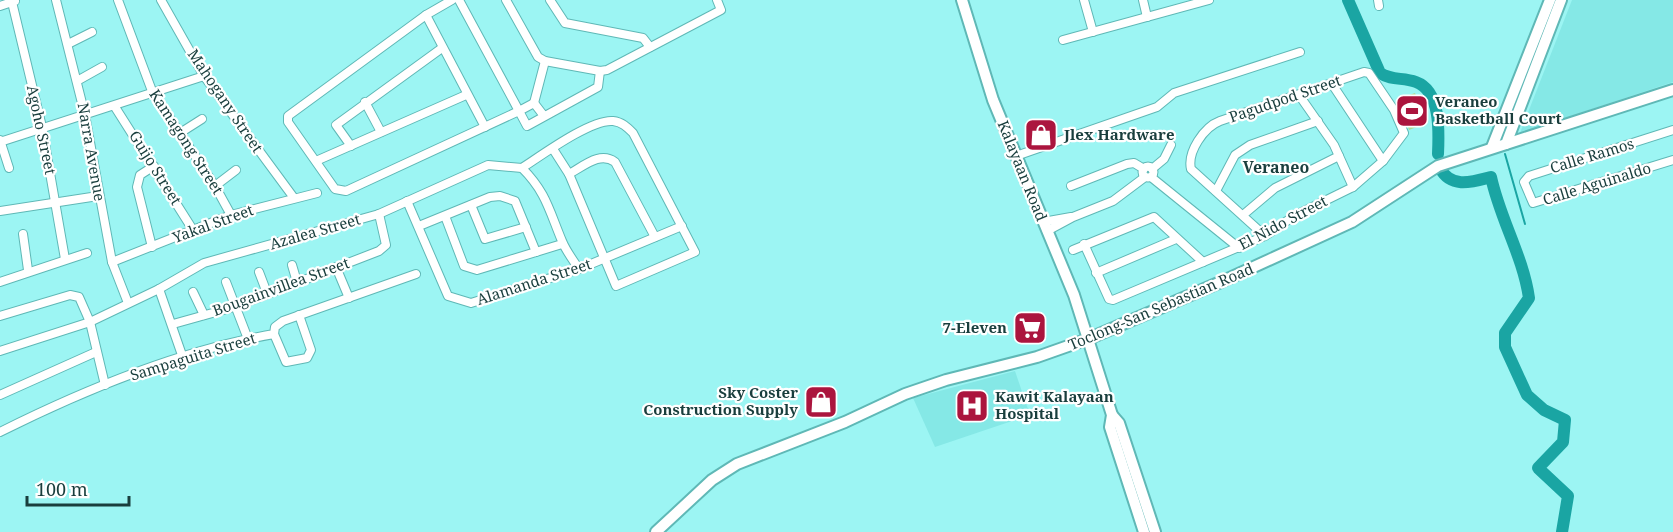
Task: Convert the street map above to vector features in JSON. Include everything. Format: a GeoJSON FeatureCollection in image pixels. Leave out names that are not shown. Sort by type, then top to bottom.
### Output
{"type":"FeatureCollection","features":[{"type":"Feature","properties":{"kind":"main road","name":"Kalayaan Road"},"geometry":{"type":"LineString","coordinates":[[962,0],[993,100],[1074,295],[1112,415]]}},
{"type":"Feature","properties":{"kind":"main road"},"geometry":{"type":"LineString","coordinates":[[1492,147],[1550,0]]}},
{"type":"Feature","properties":{"kind":"main road"},"geometry":{"type":"LineString","coordinates":[[1506,144],[1561,0]]}},
{"type":"Feature","properties":{"kind":"main road","name":"Toclong-San Sebastian Road"},"geometry":{"type":"LineString","coordinates":[[656,532],[712,480],[737,464],[835,426],[905,394],[946,380],[1037,357],[1088,339],[1287,253],[1365,215],[1438,166],[1673,90]]}},
{"type":"Feature","properties":{"kind":"main road"},"geometry":{"type":"LineString","coordinates":[[1112,415],[1110,427],[1144,532]]}},
{"type":"Feature","properties":{"kind":"main road"},"geometry":{"type":"LineString","coordinates":[[1112,415],[1119,423],[1155,532]]}},
{"type":"Feature","properties":{"kind":"street","name":"Narra Avenue"},"geometry":{"type":"LineString","coordinates":[[56,0],[85,116],[112,262],[128,303]]}},
{"type":"Feature","properties":{"kind":"street","name":"Kamagong Street"},"geometry":{"type":"LineString","coordinates":[[118,0],[152,92],[215,186],[231,215]]}},
{"type":"Feature","properties":{"kind":"street","name":"Mahogany Street"},"geometry":{"type":"LineString","coordinates":[[161,0],[204,76],[294,198]]}},
{"type":"Feature","properties":{"kind":"street"},"geometry":{"type":"LineString","coordinates":[[452,0],[426,15],[291,111],[288,122],[335,189],[346,191],[534,103],[545,61]]}},
{"type":"Feature","properties":{"kind":"street"},"geometry":{"type":"LineString","coordinates":[[459,0],[527,126],[598,87],[600,71]]}},
{"type":"Feature","properties":{"kind":"street"},"geometry":{"type":"LineString","coordinates":[[506,0],[533,51],[545,61],[600,71],[607,70],[721,10],[717,0]]}},
{"type":"Feature","properties":{"kind":"street"},"geometry":{"type":"LineString","coordinates":[[550,0],[565,23],[643,38],[650,47]]}},
{"type":"Feature","properties":{"kind":"street"},"geometry":{"type":"LineString","coordinates":[[1084,0],[1093,32]]}},
{"type":"Feature","properties":{"kind":"street"},"geometry":{"type":"LineString","coordinates":[[1143,0],[1147,17]]}},
{"type":"Feature","properties":{"kind":"street"},"geometry":{"type":"LineString","coordinates":[[0,6],[14,1]]}},
{"type":"Feature","properties":{"kind":"street","name":"Agoho Street"},"geometry":{"type":"LineString","coordinates":[[14,1],[42,127],[65,259]]}},
{"type":"Feature","properties":{"kind":"street"},"geometry":{"type":"LineString","coordinates":[[1063,40],[1204,1]]}},
{"type":"Feature","properties":{"kind":"street"},"geometry":{"type":"LineString","coordinates":[[426,15],[466,95],[485,127]]}},
{"type":"Feature","properties":{"kind":"street"},"geometry":{"type":"LineString","coordinates":[[68,44],[92,32]]}},
{"type":"Feature","properties":{"kind":"street"},"geometry":{"type":"LineString","coordinates":[[351,146],[336,125],[442,48]]}},
{"type":"Feature","properties":{"kind":"street"},"geometry":{"type":"LineString","coordinates":[[1016,156],[1157,106],[1174,93],[1300,52]]}},
{"type":"Feature","properties":{"kind":"street"},"geometry":{"type":"LineString","coordinates":[[77,81],[102,67]]}},
{"type":"Feature","properties":{"kind":"street","name":"Pagudpod Street"},"geometry":{"type":"LineString","coordinates":[[1216,191],[1191,170],[1190,162],[1205,129],[1220,121],[1367,72],[1394,110],[1404,133]]}},
{"type":"Feature","properties":{"kind":"street"},"geometry":{"type":"LineString","coordinates":[[9,168],[0,141],[115,107],[152,92],[204,76]]}},
{"type":"Feature","properties":{"kind":"street"},"geometry":{"type":"LineString","coordinates":[[1332,84],[1383,161]]}},
{"type":"Feature","properties":{"kind":"street"},"geometry":{"type":"LineString","coordinates":[[316,161],[466,95]]}},
{"type":"Feature","properties":{"kind":"street"},"geometry":{"type":"LineString","coordinates":[[1299,95],[1339,156],[1353,187]]}},
{"type":"Feature","properties":{"kind":"street"},"geometry":{"type":"LineString","coordinates":[[365,102],[381,132]]}},
{"type":"Feature","properties":{"kind":"street"},"geometry":{"type":"LineString","coordinates":[[534,103],[544,116]]}},
{"type":"Feature","properties":{"kind":"street","name":"Guijo Street"},"geometry":{"type":"LineString","coordinates":[[115,107],[194,230]]}},
{"type":"Feature","properties":{"kind":"street"},"geometry":{"type":"LineString","coordinates":[[180,133],[202,119]]}},
{"type":"Feature","properties":{"kind":"street"},"geometry":{"type":"LineString","coordinates":[[553,149],[569,174],[616,286],[695,252],[633,133],[622,123],[611,121],[595,125],[553,149],[522,168],[537,183],[547,198],[562,244],[579,269]]}},
{"type":"Feature","properties":{"kind":"street"},"geometry":{"type":"LineString","coordinates":[[1265,236],[1216,191],[1234,155],[1251,146],[1318,121]]}},
{"type":"Feature","properties":{"kind":"street","name":"Calle Ramos"},"geometry":{"type":"LineString","coordinates":[[1527,191],[1524,182],[1528,176],[1673,130]]}},
{"type":"Feature","properties":{"kind":"street","name":"El Nido Street"},"geometry":{"type":"LineString","coordinates":[[1096,273],[1111,300],[1239,248],[1265,236],[1294,216],[1353,187],[1383,161],[1404,133]]}},
{"type":"Feature","properties":{"kind":"street"},"geometry":{"type":"LineString","coordinates":[[1045,226],[1113,201],[1164,159],[1171,146]]}},
{"type":"Feature","properties":{"kind":"street"},"geometry":{"type":"LineString","coordinates":[[1243,215],[1275,188],[1339,156]]}},
{"type":"Feature","properties":{"kind":"street"},"geometry":{"type":"LineString","coordinates":[[569,174],[601,157],[615,162],[655,237]]}},
{"type":"Feature","properties":{"kind":"street","name":"Calle Aguinaldo"},"geometry":{"type":"LineString","coordinates":[[1527,191],[1533,203],[1673,160]]}},
{"type":"Feature","properties":{"kind":"street"},"geometry":{"type":"LineString","coordinates":[[1071,186],[1134,163],[1239,248]]}},
{"type":"Feature","properties":{"kind":"street","name":"Azalea Street"},"geometry":{"type":"LineString","coordinates":[[0,351],[90,322],[159,289],[204,262],[379,214],[488,165],[522,168]]}},
{"type":"Feature","properties":{"kind":"street"},"geometry":{"type":"LineString","coordinates":[[152,247],[137,187],[140,175],[154,166]]}},
{"type":"Feature","properties":{"kind":"street"},"geometry":{"type":"LineString","coordinates":[[215,186],[236,170]]}},
{"type":"Feature","properties":{"kind":"street","name":"Yakal Street"},"geometry":{"type":"LineString","coordinates":[[112,262],[231,215],[317,193]]}},
{"type":"Feature","properties":{"kind":"street"},"geometry":{"type":"LineString","coordinates":[[0,211],[98,196]]}},
{"type":"Feature","properties":{"kind":"street"},"geometry":{"type":"LineString","coordinates":[[419,226],[490,197],[500,196],[515,201],[536,252]]}},
{"type":"Feature","properties":{"kind":"street","name":"Alamanda Street"},"geometry":{"type":"LineString","coordinates":[[407,201],[448,296],[458,301],[471,303],[605,260],[682,226]]}},
{"type":"Feature","properties":{"kind":"street"},"geometry":{"type":"LineString","coordinates":[[471,205],[485,239],[526,227]]}},
{"type":"Feature","properties":{"kind":"street","name":"Bougainvillea Street"},"geometry":{"type":"LineString","coordinates":[[173,324],[234,307],[380,250],[386,245],[379,214]]}},
{"type":"Feature","properties":{"kind":"street"},"geometry":{"type":"LineString","coordinates":[[445,216],[464,266],[477,270],[562,244]]}},
{"type":"Feature","properties":{"kind":"street"},"geometry":{"type":"LineString","coordinates":[[1073,250],[1154,217],[1203,262]]}},
{"type":"Feature","properties":{"kind":"street"},"geometry":{"type":"LineString","coordinates":[[23,234],[28,270]]}},
{"type":"Feature","properties":{"kind":"street"},"geometry":{"type":"LineString","coordinates":[[1084,244],[1096,273],[1176,238]]}},
{"type":"Feature","properties":{"kind":"street"},"geometry":{"type":"LineString","coordinates":[[0,282],[28,270],[87,253]]}},
{"type":"Feature","properties":{"kind":"street"},"geometry":{"type":"LineString","coordinates":[[292,265],[297,282]]}},
{"type":"Feature","properties":{"kind":"street"},"geometry":{"type":"LineString","coordinates":[[336,267],[349,297]]}},
{"type":"Feature","properties":{"kind":"street"},"geometry":{"type":"LineString","coordinates":[[259,272],[267,293]]}},
{"type":"Feature","properties":{"kind":"street","name":"Sampaguita Street"},"geometry":{"type":"LineString","coordinates":[[0,432],[60,402],[183,358],[274,334],[275,327],[283,321],[416,274]]}},
{"type":"Feature","properties":{"kind":"street"},"geometry":{"type":"LineString","coordinates":[[226,282],[248,339]]}},
{"type":"Feature","properties":{"kind":"street"},"geometry":{"type":"LineString","coordinates":[[159,289],[183,358]]}},
{"type":"Feature","properties":{"kind":"street"},"geometry":{"type":"LineString","coordinates":[[193,292],[204,315]]}},
{"type":"Feature","properties":{"kind":"street"},"geometry":{"type":"LineString","coordinates":[[0,316],[70,295],[79,297],[90,322],[105,385]]}},
{"type":"Feature","properties":{"kind":"street"},"geometry":{"type":"LineString","coordinates":[[274,334],[286,362],[307,358],[311,350],[299,315]]}},
{"type":"Feature","properties":{"kind":"street"},"geometry":{"type":"LineString","coordinates":[[0,395],[96,352]]}},
{"type":"Feature","properties":{"kind":"shaded area"},"geometry":{"type":"Polygon","coordinates":[[[1572,0],[1673,0],[1673,82],[1520,133],[1572,0]]]}},
{"type":"Feature","properties":{"kind":"shaded area","name":"Kawit Kalayaan Hospital"},"geometry":{"type":"Polygon","coordinates":[[[1015,371],[1030,415],[935,447],[913,398],[1015,371]]]}},
{"type":"Feature","properties":{"kind":"green space","name":"Veraneo Basketball Court"},"geometry":{"type":"Polygon","coordinates":[[[1415,93],[1427,123],[1409,130],[1398,99],[1415,93]]]}},
{"type":"Feature","properties":{"kind":"waterway"},"geometry":{"type":"LineString","coordinates":[[1348,0],[1380,73],[1416,82],[1430,94],[1437,113],[1438,154]]}},
{"type":"Feature","properties":{"kind":"waterway"},"geometry":{"type":"LineString","coordinates":[[1505,154],[1525,224]]}},
{"type":"Feature","properties":{"kind":"waterway"},"geometry":{"type":"LineString","coordinates":[[1440,168],[1445,175],[1456,181],[1469,182],[1491,177],[1522,267],[1529,298],[1505,333],[1505,347],[1527,395],[1544,410],[1565,420],[1563,442],[1538,468],[1568,496],[1562,532]]}},
{"type":"Feature","properties":{"kind":"place","name":"Veraneo Basketball Court"},"geometry":{"type":"Point","coordinates":[1412,111]}},
{"type":"Feature","properties":{"kind":"place","name":"Jlex Hardware"},"geometry":{"type":"Point","coordinates":[1041,135]}},
{"type":"Feature","properties":{"kind":"place","name":"7-Eleven"},"geometry":{"type":"Point","coordinates":[1030,328]}},
{"type":"Feature","properties":{"kind":"place","name":"Sky Coster Construction Supply"},"geometry":{"type":"Point","coordinates":[821,402]}},
{"type":"Feature","properties":{"kind":"place","name":"Kawit Kalayaan Hospital"},"geometry":{"type":"Point","coordinates":[972,406]}},
{"type":"Feature","properties":{"kind":"district","name":"Veraneo"},"geometry":{"type":"Point","coordinates":[1276,167]}}]}
